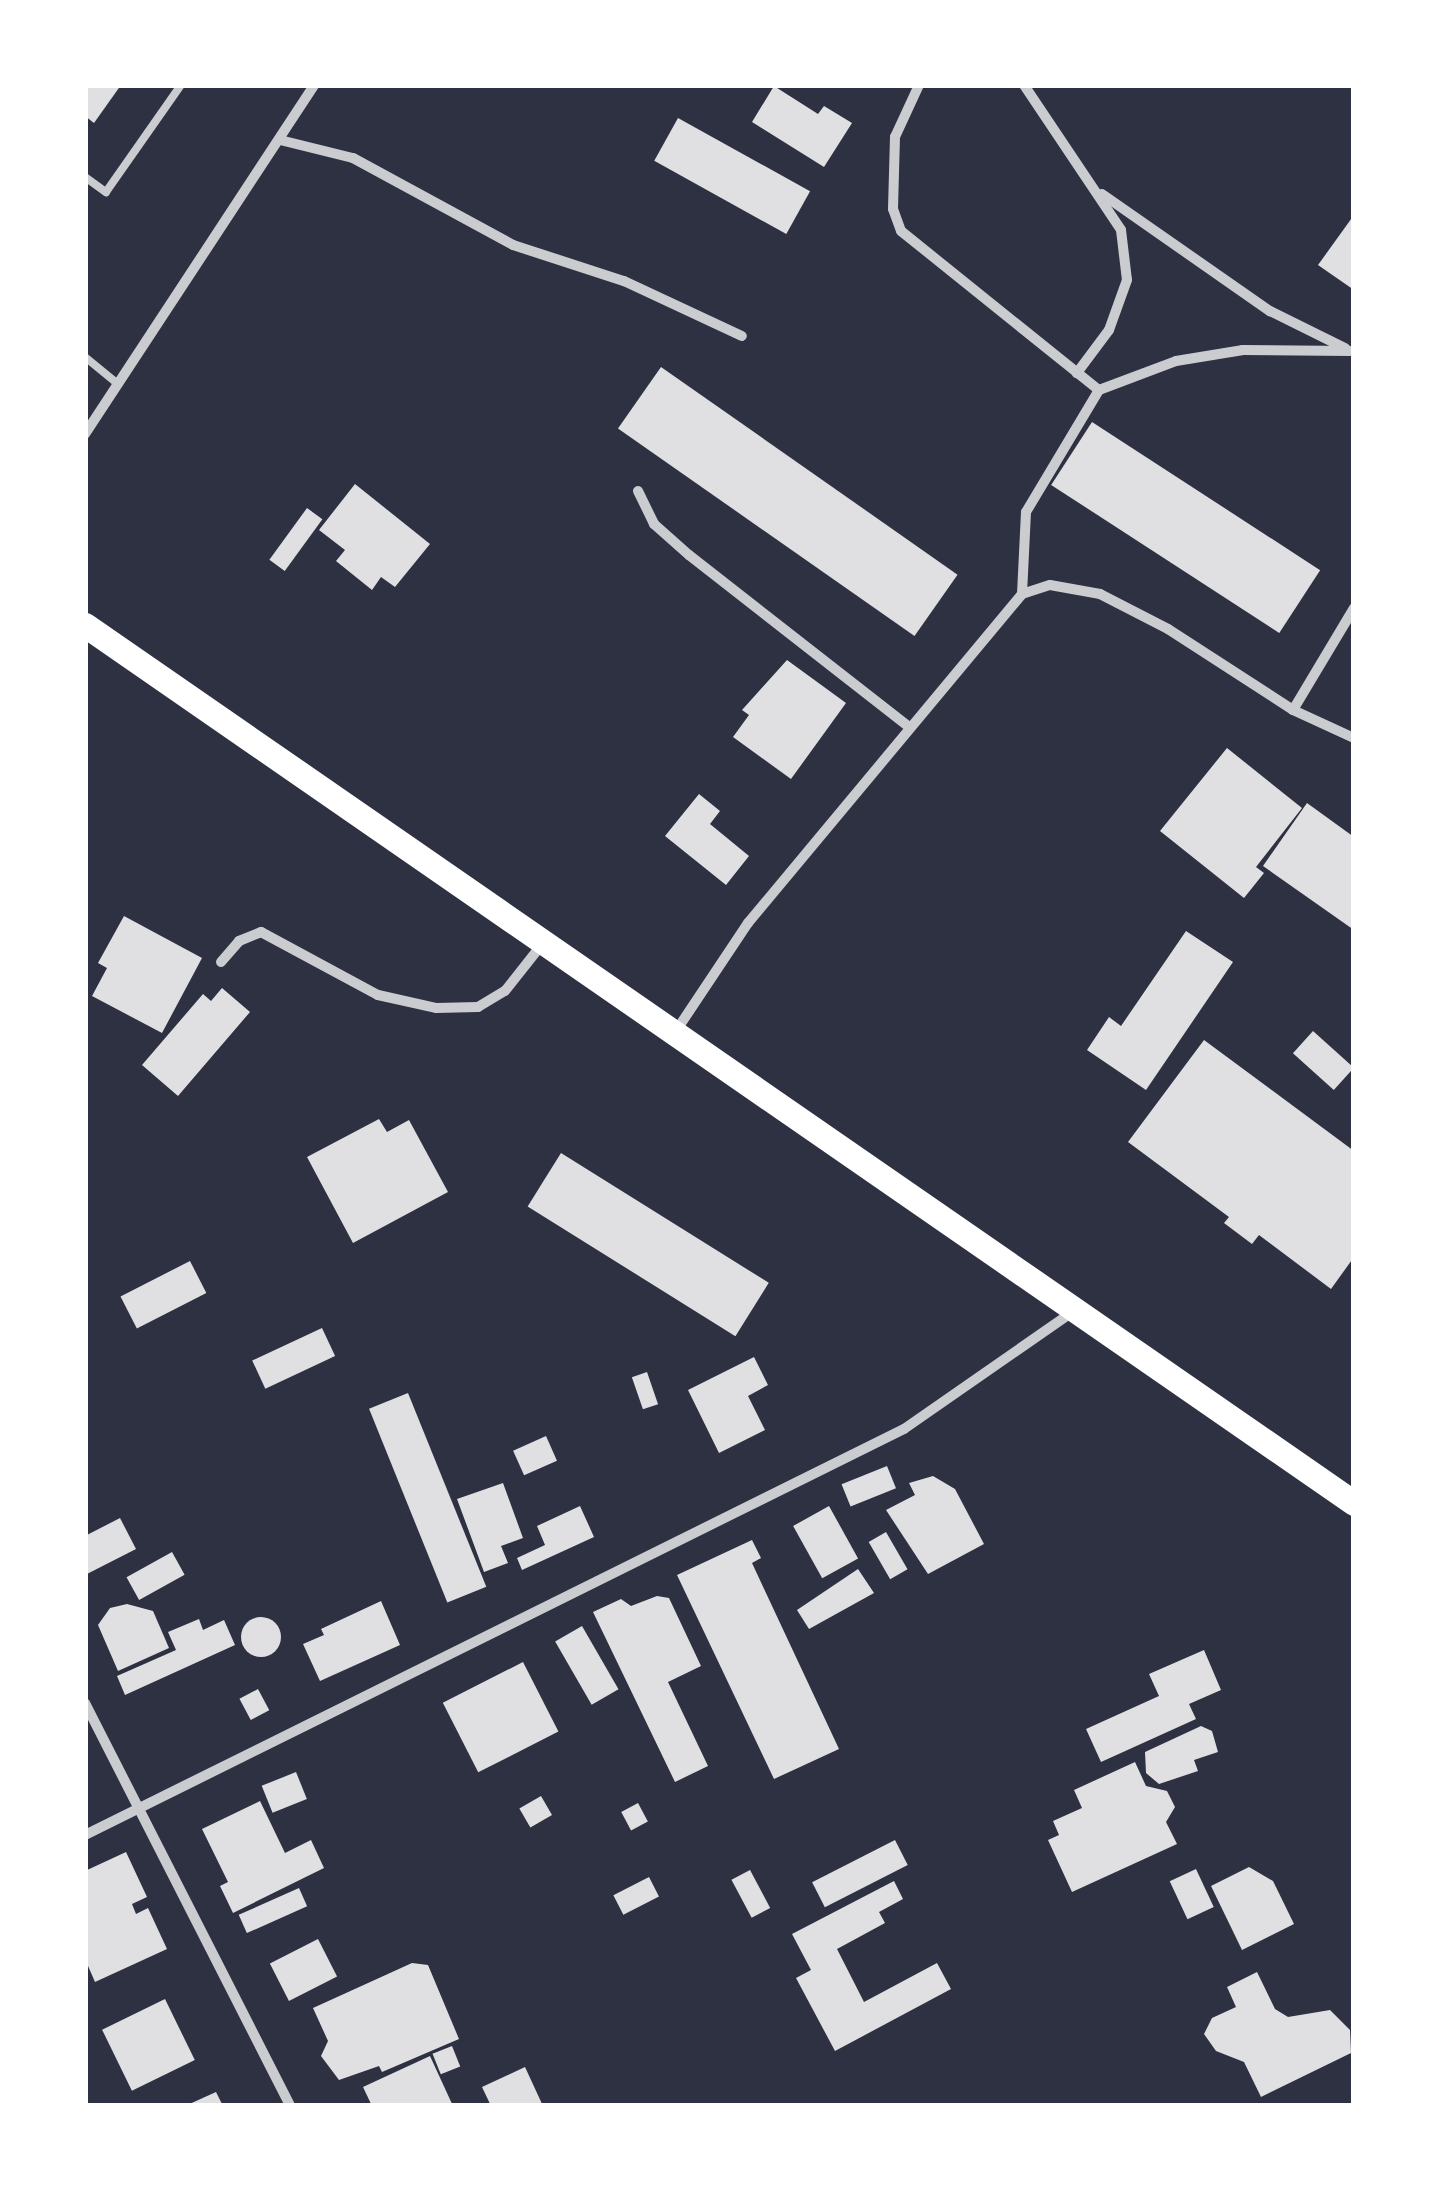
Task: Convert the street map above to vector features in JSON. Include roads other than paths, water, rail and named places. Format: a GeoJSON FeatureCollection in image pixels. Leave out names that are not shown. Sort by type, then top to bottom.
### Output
{"type":"FeatureCollection","features":[{"type":"Feature","properties":{"kind":"main road"},"geometry":{"type":"LineString","coordinates":[[85,625],[1354,1503]]}},
{"type":"Feature","properties":{"kind":"street"},"geometry":{"type":"LineString","coordinates":[[85,434],[314,85]]}},
{"type":"Feature","properties":{"kind":"street"},"geometry":{"type":"LineString","coordinates":[[920,85],[895,137],[892,209],[901,232],[1099,390]]}},
{"type":"Feature","properties":{"kind":"street"},"geometry":{"type":"LineString","coordinates":[[1024,85],[1121,230],[1127,280],[1109,330],[1078,373]]}},
{"type":"Feature","properties":{"kind":"street"},"geometry":{"type":"LineString","coordinates":[[280,140],[353,158],[514,245],[624,281],[742,336]]}},
{"type":"Feature","properties":{"kind":"street"},"geometry":{"type":"LineString","coordinates":[[1098,191],[1270,311],[1352,352]]}},
{"type":"Feature","properties":{"kind":"street"},"geometry":{"type":"LineString","coordinates":[[1022,594],[1026,512],[1099,390],[1176,361],[1243,350],[1352,352]]}},
{"type":"Feature","properties":{"kind":"street"},"geometry":{"type":"LineString","coordinates":[[638,491],[654,524],[689,555],[909,727]]}},
{"type":"Feature","properties":{"kind":"street"},"geometry":{"type":"LineString","coordinates":[[675,1033],[748,922],[1022,594],[1050,585],[1100,594],[1168,629],[1293,710],[1354,738]]}},
{"type":"Feature","properties":{"kind":"street"},"geometry":{"type":"LineString","coordinates":[[1293,710],[1354,608]]}},
{"type":"Feature","properties":{"kind":"street"},"geometry":{"type":"LineString","coordinates":[[220,962],[240,941],[261,932],[378,995],[436,1008],[478,1007],[506,991],[543,942]]}},
{"type":"Feature","properties":{"kind":"street"},"geometry":{"type":"LineString","coordinates":[[85,1835],[904,1429],[1075,1310]]}},
{"type":"Feature","properties":{"kind":"street"},"geometry":{"type":"LineString","coordinates":[[85,1703],[290,2106]]}},
{"type":"Feature","properties":{"kind":"lane"},"geometry":{"type":"LineString","coordinates":[[85,178],[106,192],[181,85]]}},
{"type":"Feature","properties":{"kind":"lane"},"geometry":{"type":"LineString","coordinates":[[85,357],[118,384]]}}]}
